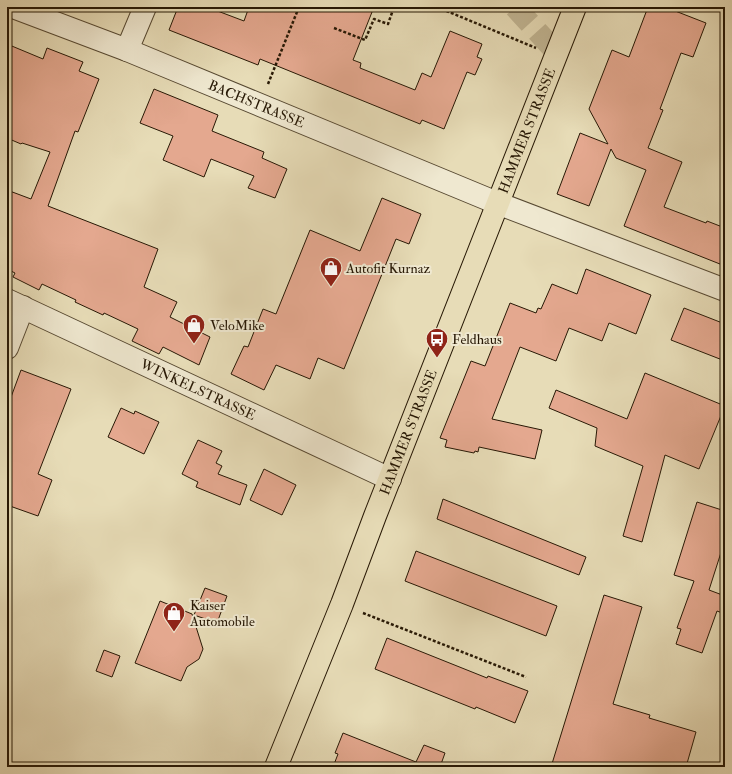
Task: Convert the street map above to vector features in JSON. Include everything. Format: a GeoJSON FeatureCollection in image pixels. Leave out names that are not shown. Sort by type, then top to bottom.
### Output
{"type":"FeatureCollection","features":[{"type":"Feature","properties":{"kind":"main road","name":"HAMMER STRASSE"},"geometry":{"type":"LineString","coordinates":[[276,767],[342,604],[575,7]]}},
{"type":"Feature","properties":{"kind":"street"},"geometry":{"type":"LineString","coordinates":[[127,50],[144,7]]}},
{"type":"Feature","properties":{"kind":"street","name":"BACHSTRASSE"},"geometry":{"type":"LineString","coordinates":[[20,8],[127,50],[498,203],[725,290]]}},
{"type":"Feature","properties":{"kind":"street"},"geometry":{"type":"LineString","coordinates":[[7,348],[15,303]]}},
{"type":"Feature","properties":{"kind":"street","name":"WINKELSTRASSE"},"geometry":{"type":"LineString","coordinates":[[15,303],[390,479]]}},
{"type":"Feature","properties":{"kind":"path"},"geometry":{"type":"LineString","coordinates":[[260,105],[299,7]]}},
{"type":"Feature","properties":{"kind":"path"},"geometry":{"type":"LineString","coordinates":[[334,28],[365,40],[374,19],[388,24],[394,7]]}},
{"type":"Feature","properties":{"kind":"path"},"geometry":{"type":"LineString","coordinates":[[437,7],[556,56]]}},
{"type":"Feature","properties":{"kind":"path"},"geometry":{"type":"LineString","coordinates":[[342,604],[526,677]]}},
{"type":"Feature","properties":{"kind":"building"},"geometry":{"type":"Polygon","coordinates":[[[178,7],[207,7],[244,21],[249,7],[374,7],[353,60],[361,63],[360,68],[415,90],[422,73],[431,77],[450,31],[482,44],[477,57],[482,59],[475,75],[467,72],[444,129],[422,120],[420,124],[260,59],[258,65],[169,30],[178,7]]]}},
{"type":"Feature","properties":{"kind":"building"},"geometry":{"type":"Polygon","coordinates":[[[648,7],[665,7],[706,23],[693,57],[681,53],[660,109],[663,110],[648,148],[682,162],[664,207],[706,223],[707,221],[725,228],[725,266],[624,226],[646,170],[616,158],[611,149],[589,206],[557,194],[580,133],[608,144],[589,109],[612,50],[629,57],[648,7]]]}},
{"type":"Feature","properties":{"kind":"building"},"geometry":{"type":"Polygon","coordinates":[[[7,44],[43,59],[47,48],[83,62],[79,71],[99,79],[78,132],[75,131],[48,206],[158,249],[144,287],[177,302],[170,317],[210,337],[199,365],[163,347],[159,354],[132,341],[138,329],[104,313],[103,315],[75,302],[76,300],[42,284],[39,290],[13,277],[15,273],[7,269],[7,190],[31,199],[50,152],[22,143],[21,144],[7,138],[7,44]]]}},
{"type":"Feature","properties":{"kind":"building"},"geometry":{"type":"Polygon","coordinates":[[[154,89],[218,115],[212,131],[264,152],[262,158],[287,169],[275,198],[248,188],[254,176],[211,159],[204,177],[163,160],[173,136],[140,123],[154,89]]]}},
{"type":"Feature","properties":{"kind":"building"},"geometry":{"type":"Polygon","coordinates":[[[382,198],[421,214],[409,244],[396,239],[344,369],[318,358],[310,379],[276,365],[264,390],[231,374],[244,346],[248,347],[263,309],[276,314],[310,230],[360,251],[382,198]]]}},
{"type":"Feature","properties":{"kind":"building"},"geometry":{"type":"Polygon","coordinates":[[[586,269],[651,295],[636,334],[609,323],[602,341],[569,328],[556,361],[520,347],[492,419],[542,430],[535,459],[479,447],[478,452],[475,451],[474,453],[445,447],[447,440],[440,438],[471,361],[485,366],[510,303],[536,313],[538,308],[541,309],[552,284],[577,294],[586,269]]]}},
{"type":"Feature","properties":{"kind":"building"},"geometry":{"type":"Polygon","coordinates":[[[684,308],[725,324],[725,361],[671,340],[684,308]]]}},
{"type":"Feature","properties":{"kind":"building"},"geometry":{"type":"Polygon","coordinates":[[[21,370],[71,389],[38,474],[52,480],[38,516],[7,505],[7,408],[21,370]]]}},
{"type":"Feature","properties":{"kind":"building"},"geometry":{"type":"Polygon","coordinates":[[[645,373],[725,406],[699,469],[665,455],[642,542],[623,536],[643,466],[595,446],[597,428],[549,408],[556,390],[627,419],[645,373]]]}},
{"type":"Feature","properties":{"kind":"building"},"geometry":{"type":"Polygon","coordinates":[[[121,408],[134,414],[135,411],[159,422],[144,454],[108,437],[121,408]]]}},
{"type":"Feature","properties":{"kind":"building"},"geometry":{"type":"Polygon","coordinates":[[[198,440],[222,451],[216,463],[222,466],[218,474],[247,485],[240,505],[196,487],[198,482],[182,474],[198,440]]]}},
{"type":"Feature","properties":{"kind":"building"},"geometry":{"type":"Polygon","coordinates":[[[264,469],[296,485],[282,515],[250,500],[264,469]]]}},
{"type":"Feature","properties":{"kind":"building"},"geometry":{"type":"Polygon","coordinates":[[[443,499],[586,557],[579,575],[437,519],[443,499]]]}},
{"type":"Feature","properties":{"kind":"building"},"geometry":{"type":"Polygon","coordinates":[[[697,502],[725,511],[725,540],[709,590],[725,596],[725,614],[717,611],[702,653],[676,644],[681,629],[677,628],[694,581],[674,575],[697,502]]]}},
{"type":"Feature","properties":{"kind":"building"},"geometry":{"type":"Polygon","coordinates":[[[416,551],[557,606],[546,636],[405,581],[416,551]]]}},
{"type":"Feature","properties":{"kind":"building"},"geometry":{"type":"Polygon","coordinates":[[[205,588],[227,596],[217,623],[194,615],[205,588]]]}},
{"type":"Feature","properties":{"kind":"building"},"geometry":{"type":"Polygon","coordinates":[[[604,595],[642,607],[613,704],[650,715],[649,718],[696,732],[686,767],[551,767],[604,595]]]}},
{"type":"Feature","properties":{"kind":"building","name":"Kaiser Automobile"},"geometry":{"type":"Polygon","coordinates":[[[160,601],[192,614],[203,649],[199,659],[187,667],[181,681],[135,663],[160,601]]]}},
{"type":"Feature","properties":{"kind":"building"},"geometry":{"type":"Polygon","coordinates":[[[387,638],[487,678],[488,676],[528,691],[515,723],[476,707],[475,709],[375,669],[387,638]]]}},
{"type":"Feature","properties":{"kind":"building"},"geometry":{"type":"Polygon","coordinates":[[[104,650],[120,656],[112,677],[96,671],[104,650]]]}},
{"type":"Feature","properties":{"kind":"building"},"geometry":{"type":"Polygon","coordinates":[[[343,733],[416,762],[424,745],[445,753],[440,767],[333,767],[338,754],[335,753],[343,733]]]}},
{"type":"Feature","properties":{"kind":"tunnel"},"geometry":{"type":"LineString","coordinates":[[515,7],[557,53]]}},
{"type":"Feature","properties":{"kind":"place","name":"Autofit Kurnaz"},"geometry":{"type":"Point","coordinates":[331,288]}},
{"type":"Feature","properties":{"kind":"place","name":"VeloMike"},"geometry":{"type":"Point","coordinates":[194,344]}},
{"type":"Feature","properties":{"kind":"place","name":"Feldhaus"},"geometry":{"type":"Point","coordinates":[437,358]}},
{"type":"Feature","properties":{"kind":"place","name":"Kaiser Automobile"},"geometry":{"type":"Point","coordinates":[174,632]}}]}
